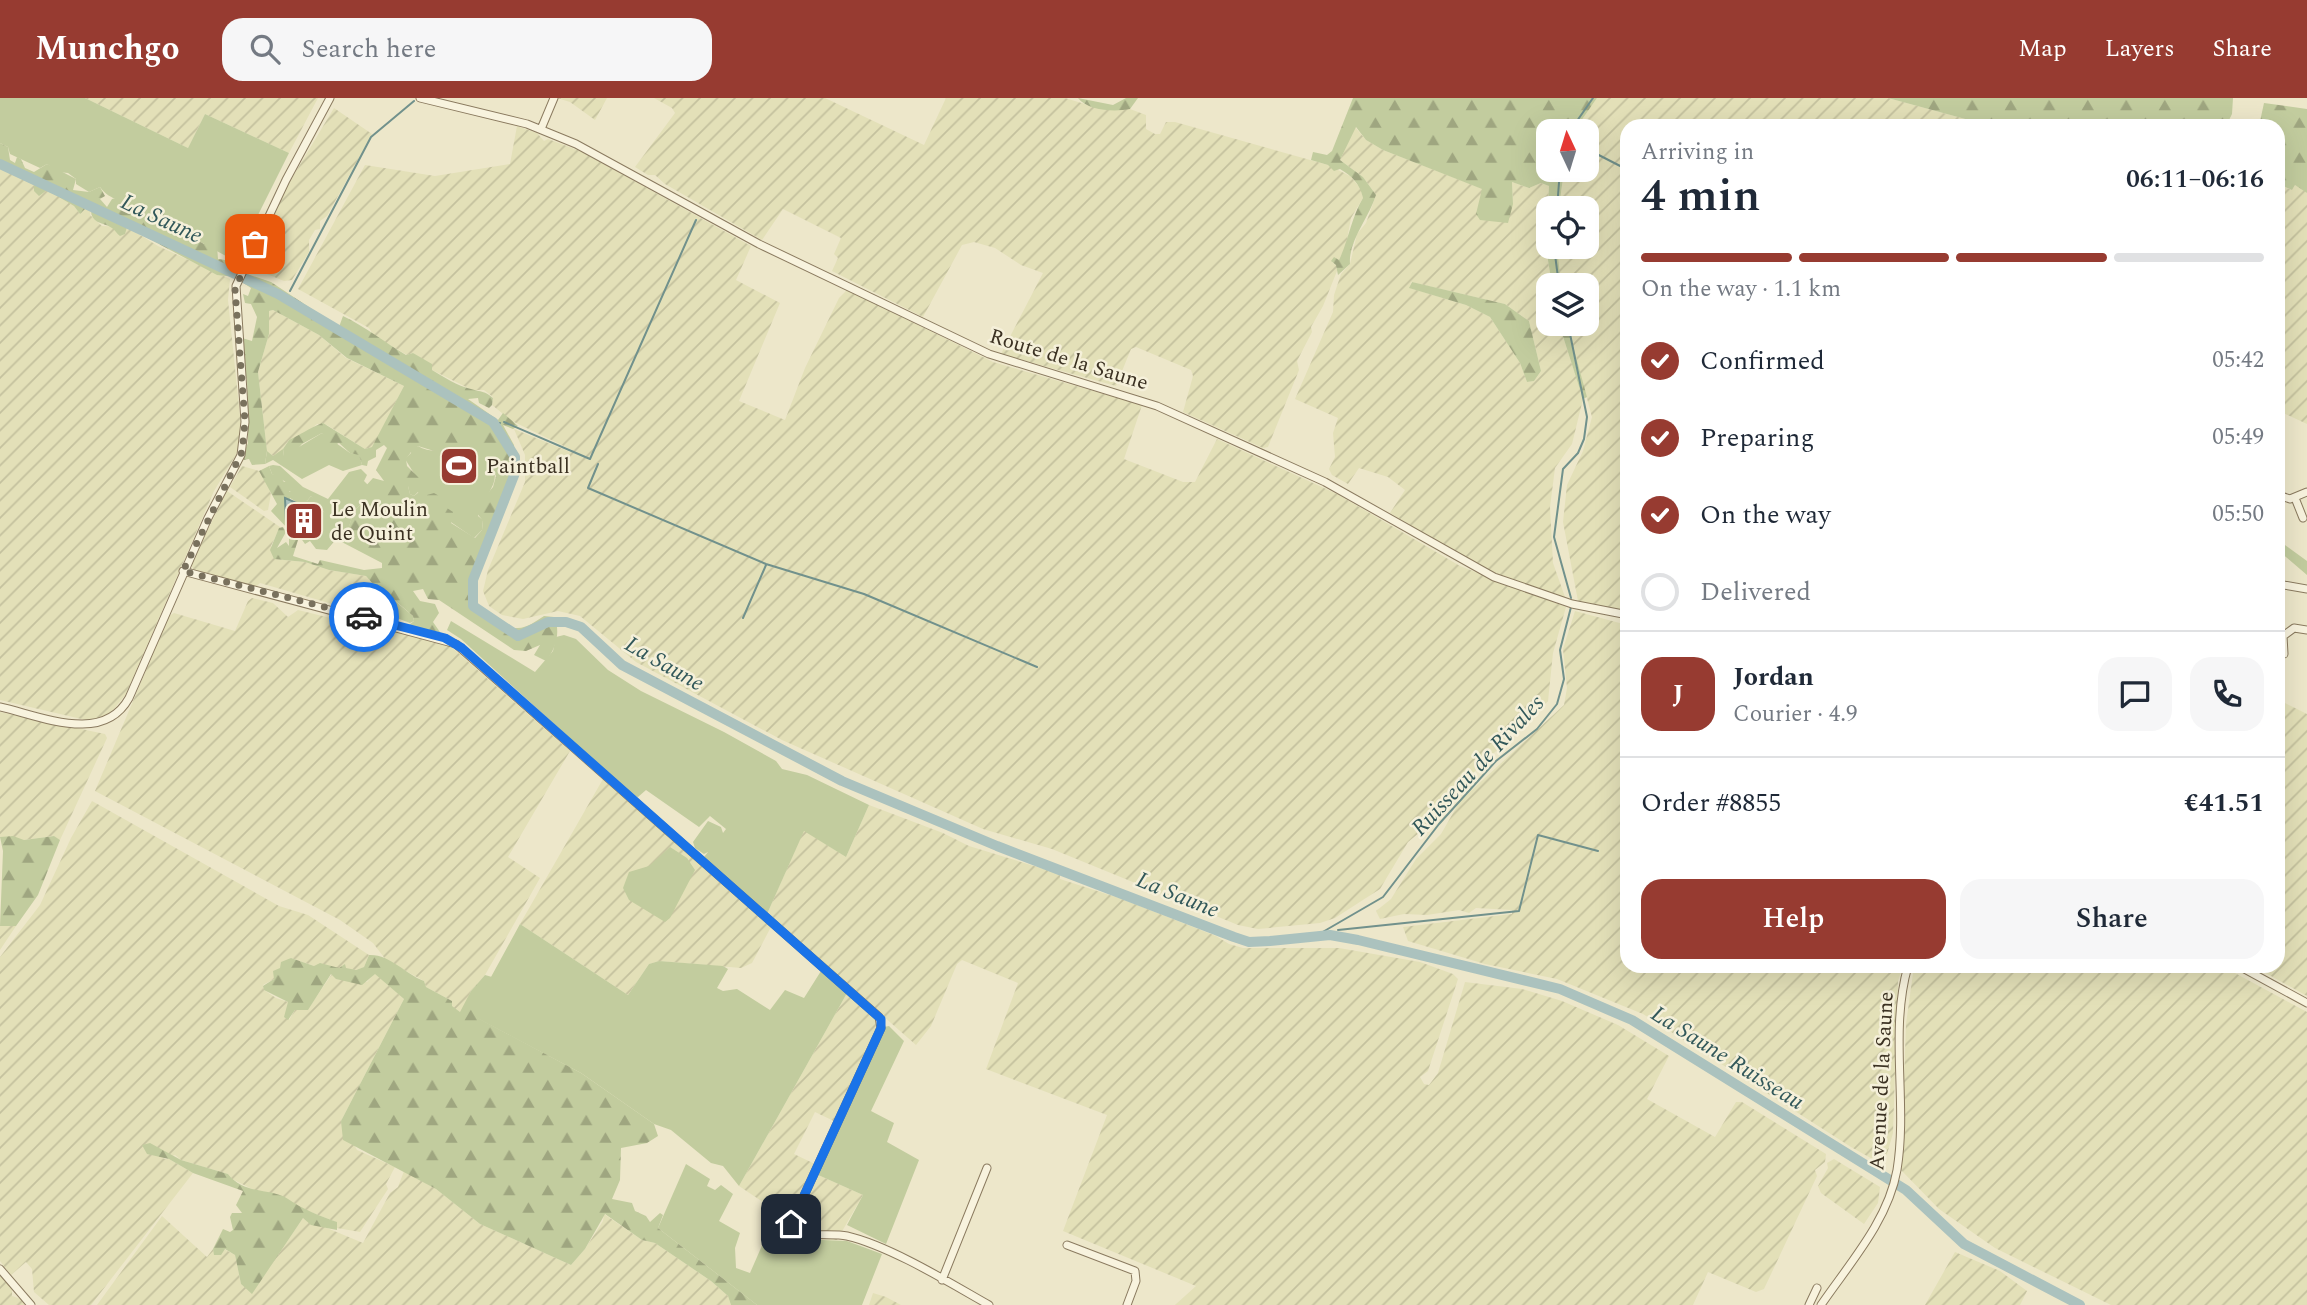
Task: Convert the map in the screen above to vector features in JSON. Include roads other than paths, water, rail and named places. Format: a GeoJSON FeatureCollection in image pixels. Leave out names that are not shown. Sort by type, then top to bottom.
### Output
{"type":"FeatureCollection","features":[{"type":"Feature","properties":{"kind":"street"},"geometry":{"type":"LineString","coordinates":[[0,708],[88,725],[115,716],[129,698],[183,571],[243,447],[244,410],[235,300],[237,283],[286,180],[330,98]]}},
{"type":"Feature","properties":{"kind":"street","name":"Route de la Saune"},"geometry":{"type":"LineString","coordinates":[[420,98],[504,117],[541,129],[608,159],[759,244],[969,345],[1015,364],[1147,401],[1325,482],[1485,574],[1538,594],[1620,615]]}},
{"type":"Feature","properties":{"kind":"street"},"geometry":{"type":"LineString","coordinates":[[541,129],[554,98]]}},
{"type":"Feature","properties":{"kind":"street"},"geometry":{"type":"LineString","coordinates":[[2285,496],[2295,498],[2307,492]]}},
{"type":"Feature","properties":{"kind":"street"},"geometry":{"type":"LineString","coordinates":[[2295,498],[2303,518]]}},
{"type":"Feature","properties":{"kind":"street"},"geometry":{"type":"LineString","coordinates":[[183,571],[456,644],[879,1017],[881,1028],[791,1224],[805,1233],[841,1235],[866,1242],[989,1305]]}},
{"type":"Feature","properties":{"kind":"street"},"geometry":{"type":"LineString","coordinates":[[2285,585],[2307,589]]}},
{"type":"Feature","properties":{"kind":"street"},"geometry":{"type":"LineString","coordinates":[[2285,635],[2294,628],[2307,630]]}},
{"type":"Feature","properties":{"kind":"street","name":"Avenue de la Saune"},"geometry":{"type":"LineString","coordinates":[[1821,1305],[1860,1252],[1896,1173],[1902,1002],[1907,973]]}},
{"type":"Feature","properties":{"kind":"street"},"geometry":{"type":"LineString","coordinates":[[2252,973],[2307,1003]]}},
{"type":"Feature","properties":{"kind":"street"},"geometry":{"type":"LineString","coordinates":[[942,1280],[986,1168]]}},
{"type":"Feature","properties":{"kind":"street"},"geometry":{"type":"LineString","coordinates":[[1067,1245],[1135,1271],[1136,1281],[1127,1305]]}},
{"type":"Feature","properties":{"kind":"street"},"geometry":{"type":"LineString","coordinates":[[0,1269],[31,1305]]}},
{"type":"Feature","properties":{"kind":"street"},"geometry":{"type":"LineString","coordinates":[[1809,1305],[1817,1288]]}},
{"type":"Feature","properties":{"kind":"water"},"geometry":{"type":"Polygon","coordinates":[[[285,498],[301,505],[304,515],[291,523],[286,522],[285,498]]]}},
{"type":"Feature","properties":{"kind":"waterway","name":"Ruisseau de Rivales"},"geometry":{"type":"LineString","coordinates":[[1578,119],[1593,98]]}},
{"type":"Feature","properties":{"kind":"waterway"},"geometry":{"type":"LineString","coordinates":[[290,291],[371,137],[414,101]]}},
{"type":"Feature","properties":{"kind":"waterway"},"geometry":{"type":"LineString","coordinates":[[1600,156],[1620,166]]}},
{"type":"Feature","properties":{"kind":"waterway","name":"La Saune"},"geometry":{"type":"LineString","coordinates":[[0,164],[278,294],[493,422],[515,457],[515,473],[473,580],[473,606],[518,636],[548,622],[566,622],[581,627],[622,665],[842,781],[997,846],[1234,937],[1249,942],[1330,935],[1560,989],[1632,1020],[1906,1190],[1964,1244],[2080,1305]]}},
{"type":"Feature","properties":{"kind":"waterway","name":"Ruisseau de Rivales"},"geometry":{"type":"LineString","coordinates":[[1558,196],[1559,182]]}},
{"type":"Feature","properties":{"kind":"waterway"},"geometry":{"type":"LineString","coordinates":[[590,459],[696,220]]}},
{"type":"Feature","properties":{"kind":"waterway","name":"Ruisseau de Rivales"},"geometry":{"type":"LineString","coordinates":[[1556,259],[1557,273]]}},
{"type":"Feature","properties":{"kind":"waterway","name":"Ruisseau de Rivales"},"geometry":{"type":"LineString","coordinates":[[1570,336],[1587,417],[1584,439],[1578,453],[1563,469],[1554,537],[1571,598]]}},
{"type":"Feature","properties":{"kind":"waterway"},"geometry":{"type":"LineString","coordinates":[[504,422],[590,459]]}},
{"type":"Feature","properties":{"kind":"waterway","name":"La Saune"},"geometry":{"type":"LineString","coordinates":[[495,424],[500,423]]}},
{"type":"Feature","properties":{"kind":"waterway"},"geometry":{"type":"LineString","coordinates":[[598,464],[588,488],[766,564],[864,594],[1037,667]]}},
{"type":"Feature","properties":{"kind":"waterway"},"geometry":{"type":"LineString","coordinates":[[743,618],[766,565]]}},
{"type":"Feature","properties":{"kind":"waterway","name":"Ruisseau de Rivales"},"geometry":{"type":"LineString","coordinates":[[1314,937],[1383,897],[1439,824],[1496,761],[1537,729],[1557,704],[1564,679],[1560,650],[1571,607]]}},
{"type":"Feature","properties":{"kind":"waterway"},"geometry":{"type":"LineString","coordinates":[[1338,930],[1519,911],[1538,835],[1598,851]]}},
{"type":"Feature","properties":{"kind":"place","name":"Paintball"},"geometry":{"type":"Point","coordinates":[459,466]}},
{"type":"Feature","properties":{"kind":"place","name":"Le Moulin de Quint"},"geometry":{"type":"Point","coordinates":[304,521]}},
{"type":"Feature","properties":{"kind":"water label","name":"La Saune Ruisseau"},"geometry":{"type":"Point","coordinates":[1728,1057]}}]}
